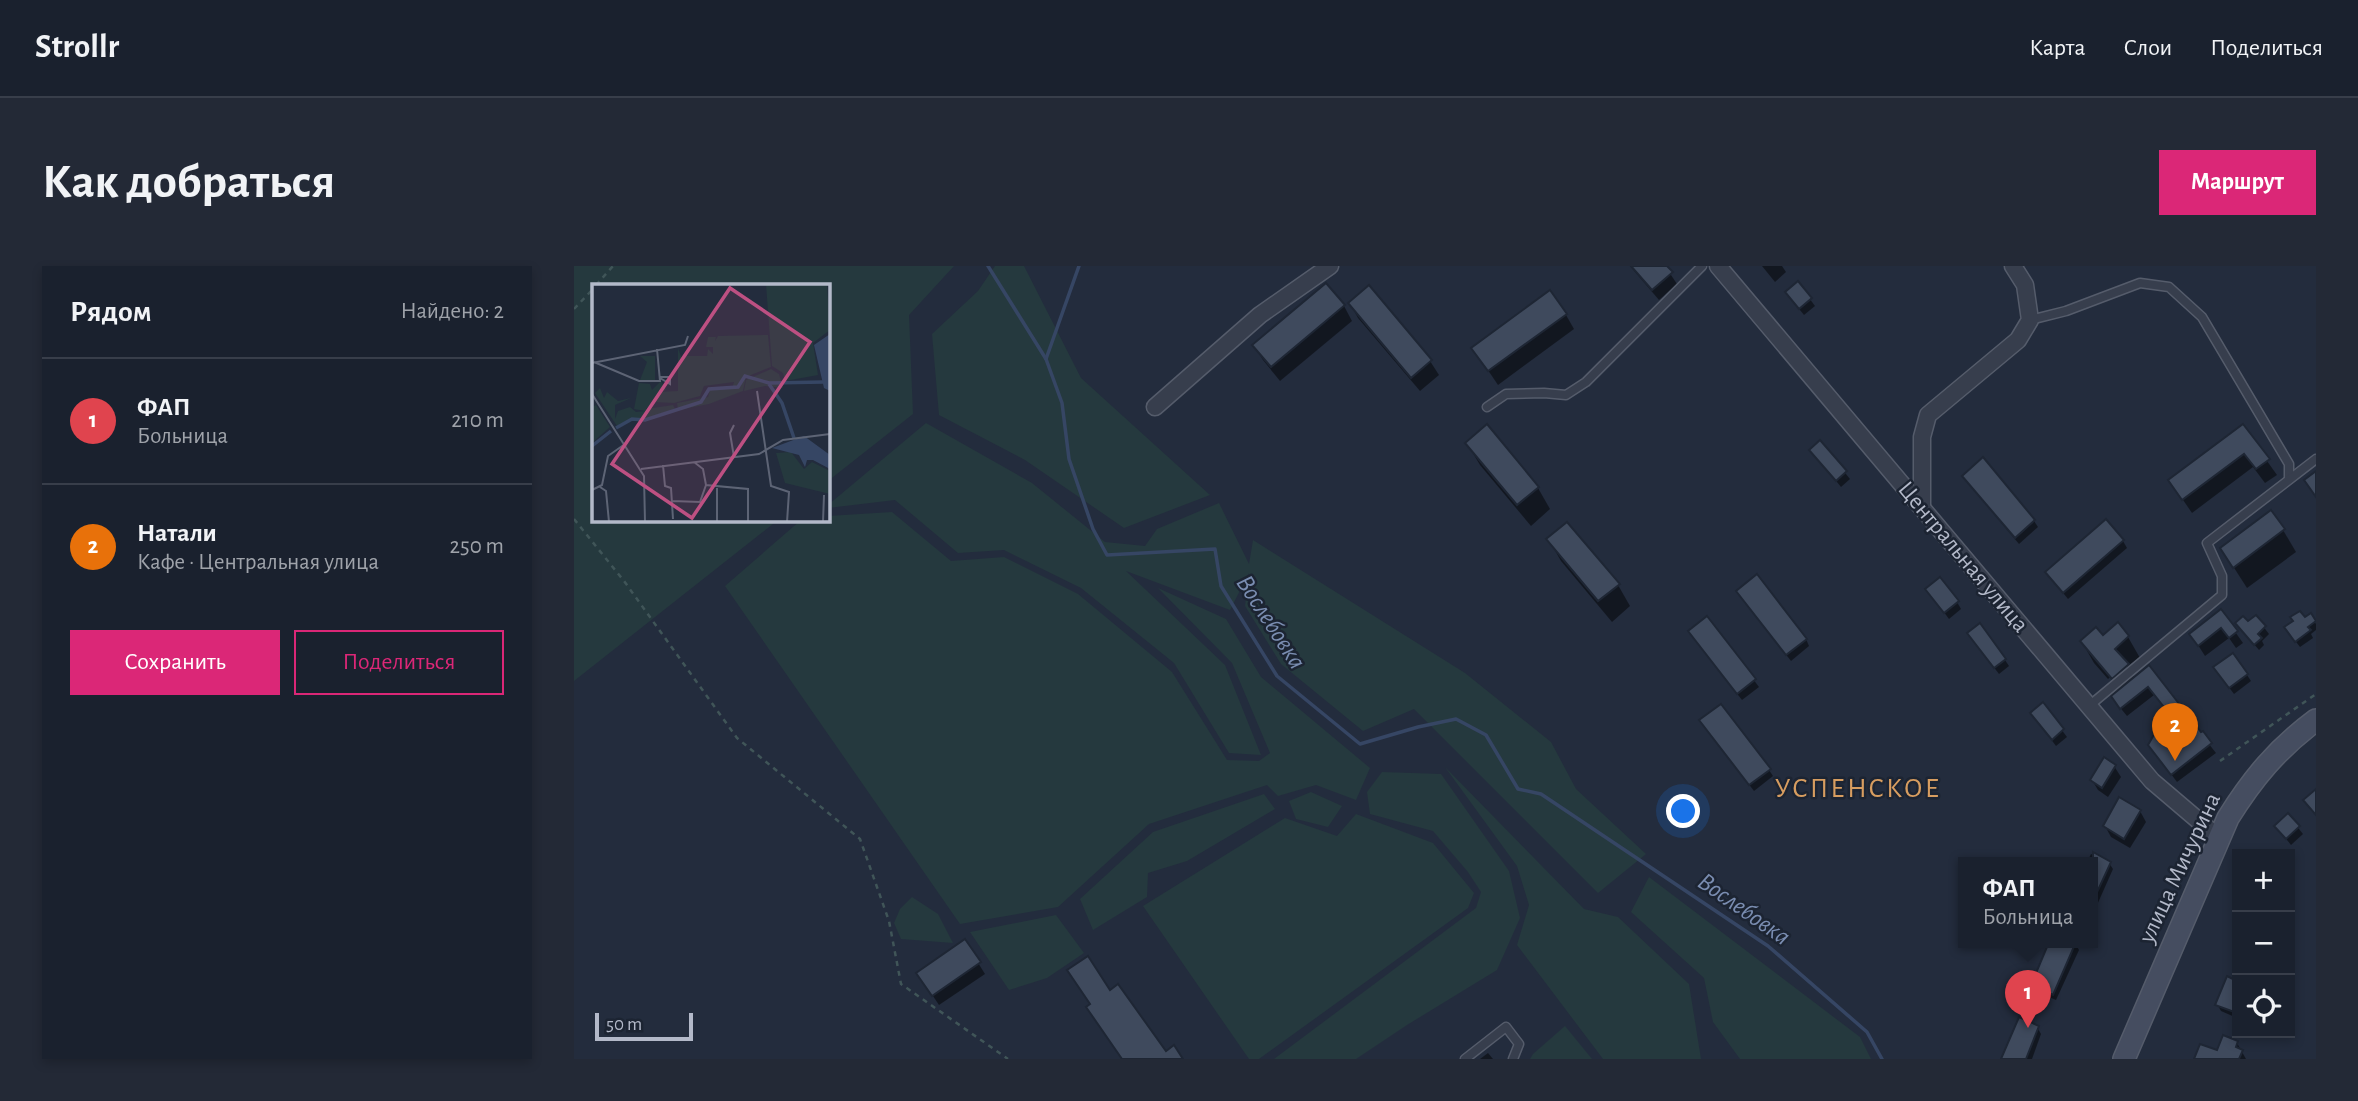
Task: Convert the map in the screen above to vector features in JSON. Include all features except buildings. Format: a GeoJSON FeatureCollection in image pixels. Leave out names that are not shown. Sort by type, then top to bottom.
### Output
{"type":"FeatureCollection","features":[{"type":"Feature","properties":{"kind":"main road","name":"улица Мичурина"},"geometry":{"type":"LineString","coordinates":[[2124,1059],[2228,818],[2251,782],[2288,741],[2316,720]]}},
{"type":"Feature","properties":{"kind":"street"},"geometry":{"type":"LineString","coordinates":[[1155,407],[1260,315],[1330,266]]}},
{"type":"Feature","properties":{"kind":"street","name":"Центральная улица"},"geometry":{"type":"LineString","coordinates":[[1718,266],[2152,781],[2219,838]]}},
{"type":"Feature","properties":{"kind":"street"},"geometry":{"type":"LineString","coordinates":[[1922,508],[1922,437],[1928,415],[2018,340],[2030,320],[2025,285],[2013,266]]}},
{"type":"Feature","properties":{"kind":"lane"},"geometry":{"type":"LineString","coordinates":[[1487,407],[1506,394],[1566,395],[1586,382],[1702,266]]}},
{"type":"Feature","properties":{"kind":"lane"},"geometry":{"type":"LineString","coordinates":[[2030,320],[2140,283],[2169,288],[2202,317],[2290,464],[2289,479]]}},
{"type":"Feature","properties":{"kind":"lane"},"geometry":{"type":"LineString","coordinates":[[2089,706],[2222,595],[2222,576],[2207,543],[2316,459]]}},
{"type":"Feature","properties":{"kind":"lane"},"geometry":{"type":"LineString","coordinates":[[1465,1059],[1506,1027],[1519,1044],[1513,1059]]}},
{"type":"Feature","properties":{"kind":"path"},"geometry":{"type":"LineString","coordinates":[[598,284],[613,266]]}},
{"type":"Feature","properties":{"kind":"path"},"geometry":{"type":"LineString","coordinates":[[574,309],[592,290]]}},
{"type":"Feature","properties":{"kind":"path"},"geometry":{"type":"LineString","coordinates":[[574,519],[624,581],[737,738],[860,839],[889,921],[901,984],[1008,1059]]}},
{"type":"Feature","properties":{"kind":"path"},"geometry":{"type":"LineString","coordinates":[[2220,761],[2316,694]]}},
{"type":"Feature","properties":{"kind":"green space"},"geometry":{"type":"Polygon","coordinates":[[[574,266],[954,266],[909,315],[913,414],[830,479],[830,284],[592,284],[592,522],[775,522],[574,681],[574,266]]]}},
{"type":"Feature","properties":{"kind":"green space"},"geometry":{"type":"Polygon","coordinates":[[[995,266],[1024,266],[1081,378],[1210,495],[1124,528],[1025,460],[939,415],[932,334],[978,291],[995,266]]]}},
{"type":"Feature","properties":{"kind":"green space"},"geometry":{"type":"Polygon","coordinates":[[[926,423],[1032,483],[1105,542],[1145,546],[1157,529],[1219,503],[1249,564],[1253,540],[1465,673],[1551,742],[1576,789],[1646,854],[1598,893],[1414,709],[1363,731],[1281,664],[1245,606],[1249,573],[1230,610],[1126,571],[1225,665],[1261,755],[1229,753],[1174,663],[1081,588],[1004,550],[958,553],[895,500],[830,508],[830,503],[926,423]]]}},
{"type":"Feature","properties":{"kind":"green space"},"geometry":{"type":"Polygon","coordinates":[[[892,512],[951,561],[1004,557],[1078,594],[1172,672],[1227,760],[1259,761],[1270,753],[1232,663],[1158,588],[1226,619],[1261,677],[1370,768],[1356,800],[1316,785],[1278,796],[1267,785],[1149,824],[1058,907],[960,924],[725,586],[799,522],[830,522],[830,516],[892,512]]]}},
{"type":"Feature","properties":{"kind":"green space"},"geometry":{"type":"Polygon","coordinates":[[[1445,767],[1584,909],[1618,917],[1689,984],[1701,1059],[1603,1059],[1517,945],[1529,905],[1517,866],[1445,767]]]}},
{"type":"Feature","properties":{"kind":"green space"},"geometry":{"type":"Polygon","coordinates":[[[1382,772],[1441,774],[1509,871],[1520,918],[1497,970],[1356,1059],[1274,1059],[1476,908],[1481,892],[1468,872],[1433,831],[1370,814],[1367,792],[1382,772]]]}},
{"type":"Feature","properties":{"kind":"green space"},"geometry":{"type":"Polygon","coordinates":[[[1311,792],[1342,806],[1328,827],[1296,819],[1289,801],[1311,792]]]}},
{"type":"Feature","properties":{"kind":"green space"},"geometry":{"type":"Polygon","coordinates":[[[1264,794],[1275,809],[1187,861],[1148,873],[1147,897],[1093,930],[1080,899],[1153,832],[1264,794]]]}},
{"type":"Feature","properties":{"kind":"green space"},"geometry":{"type":"Polygon","coordinates":[[[1356,814],[1433,843],[1474,893],[1468,908],[1259,1059],[1249,1059],[1143,906],[1285,818],[1337,836],[1356,814]]]}},
{"type":"Feature","properties":{"kind":"green space"},"geometry":{"type":"Polygon","coordinates":[[[1649,877],[1860,1037],[1871,1059],[1740,1059],[1713,1022],[1704,978],[1631,912],[1649,877]]]}},
{"type":"Feature","properties":{"kind":"green space"},"geometry":{"type":"Polygon","coordinates":[[[912,897],[938,914],[953,943],[901,939],[894,923],[900,909],[912,897]]]}},
{"type":"Feature","properties":{"kind":"green space"},"geometry":{"type":"Polygon","coordinates":[[[1056,915],[1084,953],[1047,978],[1009,990],[970,932],[1056,915]]]}},
{"type":"Feature","properties":{"kind":"green space"},"geometry":{"type":"Polygon","coordinates":[[[1565,1026],[1592,1059],[1530,1059],[1533,1054],[1565,1026]]]}},
{"type":"Feature","properties":{"kind":"waterway","name":"Вослебовка"},"geometry":{"type":"LineString","coordinates":[[988,266],[1046,359],[1062,403],[1069,459],[1093,529],[1107,555],[1215,549],[1221,586],[1277,676],[1360,744],[1456,719],[1486,735],[1518,789],[1541,794],[1768,946],[1867,1032],[1882,1059]]}},
{"type":"Feature","properties":{"kind":"waterway"},"geometry":{"type":"LineString","coordinates":[[1046,359],[1079,266]]}},
{"type":"Feature","properties":{"kind":"place","name":"Натали"},"geometry":{"type":"Point","coordinates":[2175,761]}},
{"type":"Feature","properties":{"kind":"place","name":"ФАП"},"geometry":{"type":"Point","coordinates":[2028,1028]}},
{"type":"Feature","properties":{"kind":"district","name":"УСПЕНСКОЕ"},"geometry":{"type":"Point","coordinates":[1858,789]}}]}
